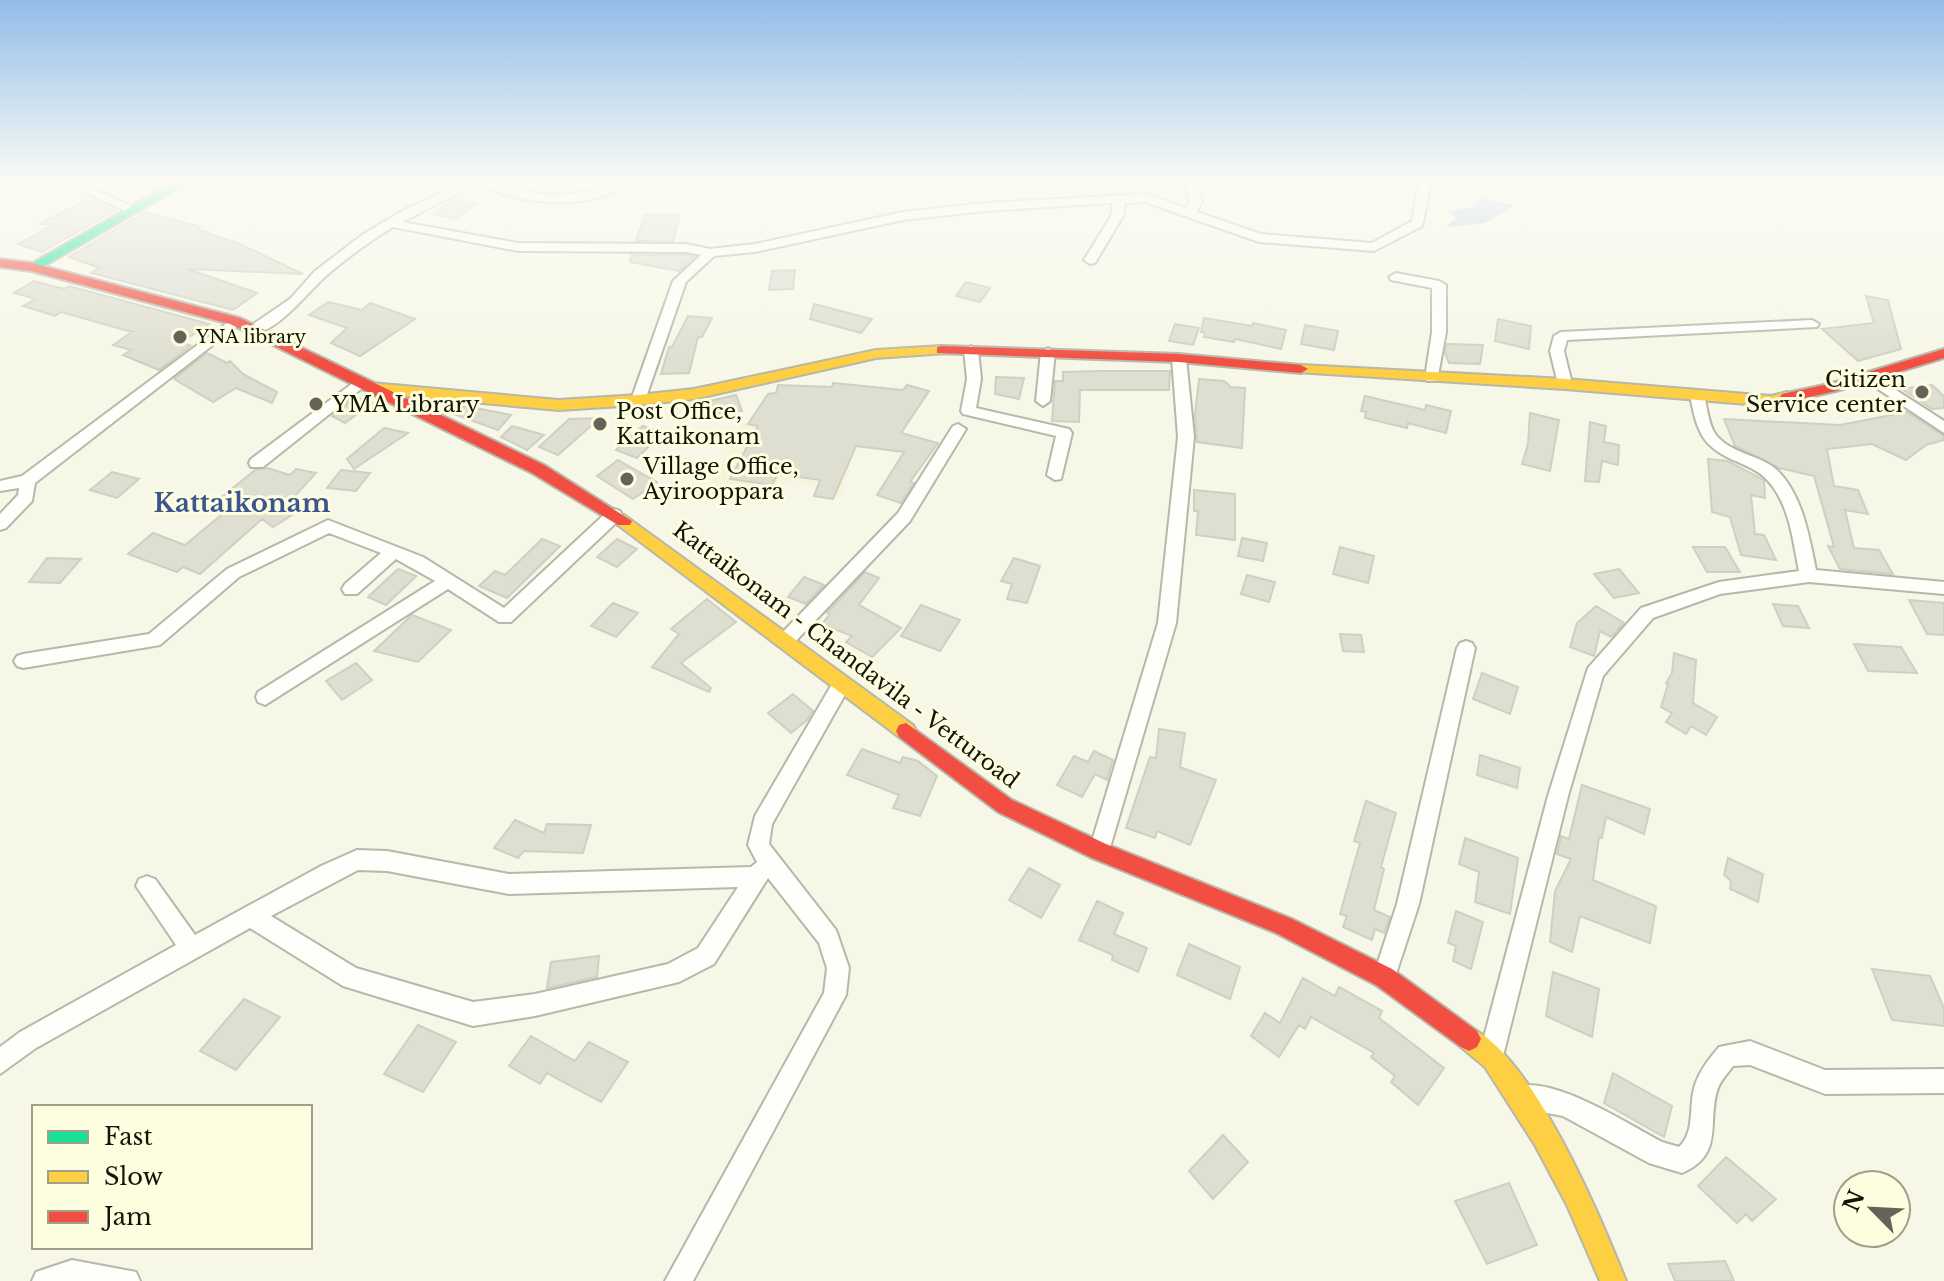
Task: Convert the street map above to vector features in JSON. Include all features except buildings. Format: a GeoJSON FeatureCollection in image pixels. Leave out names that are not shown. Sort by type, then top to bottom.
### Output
{"type":"FeatureCollection","features":[{"type":"Feature","properties":{"kind":"main road"},"geometry":{"type":"LineString","coordinates":[[32,267],[74,243]]}},
{"type":"Feature","properties":{"kind":"main road","name":"Kattaikonam - Chandavila - Vetturoad"},"geometry":{"type":"LineString","coordinates":[[0,263],[32,267],[235,321],[538,469],[645,534],[1005,806],[1099,851],[1284,926],[1384,977],[1491,1056],[1520,1097],[1603,1254],[1613,1281]]}},
{"type":"Feature","properties":{"kind":"main road"},"geometry":{"type":"LineString","coordinates":[[366,385],[559,405],[694,394],[876,354],[971,350],[1179,358],[1342,373],[1565,384],[1771,401],[1831,388],[1944,353]]}},
{"type":"Feature","properties":{"kind":"street"},"geometry":{"type":"LineString","coordinates":[[254,330],[295,302],[320,274],[362,243]]}},
{"type":"Feature","properties":{"kind":"street"},"geometry":{"type":"LineString","coordinates":[[495,243],[518,247],[686,248],[710,253],[779,243]]}},
{"type":"Feature","properties":{"kind":"street"},"geometry":{"type":"LineString","coordinates":[[1090,260],[1101,243]]}},
{"type":"Feature","properties":{"kind":"street"},"geometry":{"type":"LineString","coordinates":[[1320,243],[1374,247],[1382,243]]}},
{"type":"Feature","properties":{"kind":"street"},"geometry":{"type":"LineString","coordinates":[[638,400],[680,281],[710,253]]}},
{"type":"Feature","properties":{"kind":"street"},"geometry":{"type":"LineString","coordinates":[[1396,277],[1439,285],[1439,332],[1432,378]]}},
{"type":"Feature","properties":{"kind":"street"},"geometry":{"type":"LineString","coordinates":[[0,486],[27,481],[235,321]]}},
{"type":"Feature","properties":{"kind":"street"},"geometry":{"type":"LineString","coordinates":[[1565,384],[1557,351],[1561,336],[1636,333],[1673,326],[1713,330],[1812,324]]}},
{"type":"Feature","properties":{"kind":"street"},"geometry":{"type":"LineString","coordinates":[[971,350],[974,379],[968,411],[1064,433],[1055,475]]}},
{"type":"Feature","properties":{"kind":"street"},"geometry":{"type":"LineString","coordinates":[[1043,401],[1048,352]]}},
{"type":"Feature","properties":{"kind":"street"},"geometry":{"type":"LineString","coordinates":[[1099,851],[1167,623],[1186,437],[1179,358]]}},
{"type":"Feature","properties":{"kind":"street"},"geometry":{"type":"LineString","coordinates":[[1868,376],[1944,428]]}},
{"type":"Feature","properties":{"kind":"street"},"geometry":{"type":"LineString","coordinates":[[257,463],[366,385]]}},
{"type":"Feature","properties":{"kind":"street"},"geometry":{"type":"LineString","coordinates":[[1697,395],[1705,428],[1712,440],[1736,455],[1763,465],[1783,489],[1799,529],[1809,576]]}},
{"type":"Feature","properties":{"kind":"street"},"geometry":{"type":"LineString","coordinates":[[785,641],[904,517],[958,429]]}},
{"type":"Feature","properties":{"kind":"street"},"geometry":{"type":"LineString","coordinates":[[0,524],[26,497],[27,481]]}},
{"type":"Feature","properties":{"kind":"street"},"geometry":{"type":"LineString","coordinates":[[23,661],[154,640],[233,573],[328,526],[417,561],[505,617],[614,515]]}},
{"type":"Feature","properties":{"kind":"street"},"geometry":{"type":"LineString","coordinates":[[351,589],[393,552]]}},
{"type":"Feature","properties":{"kind":"street"},"geometry":{"type":"LineString","coordinates":[[1491,1056],[1558,796],[1595,673],[1647,613],[1719,588],[1809,576],[1944,588]]}},
{"type":"Feature","properties":{"kind":"street"},"geometry":{"type":"LineString","coordinates":[[265,697],[449,580]]}},
{"type":"Feature","properties":{"kind":"street"},"geometry":{"type":"LineString","coordinates":[[1384,977],[1408,904],[1466,648]]}},
{"type":"Feature","properties":{"kind":"street"},"geometry":{"type":"LineString","coordinates":[[678,1281],[835,995],[838,968],[828,937],[762,868],[758,845],[762,822],[842,684]]}},
{"type":"Feature","properties":{"kind":"street"},"geometry":{"type":"LineString","coordinates":[[0,1062],[28,1040],[357,860],[387,861],[509,884],[762,868]]}},
{"type":"Feature","properties":{"kind":"street"},"geometry":{"type":"LineString","coordinates":[[251,916],[351,978],[473,1014],[535,1005],[671,974],[706,956],[762,868]]}},
{"type":"Feature","properties":{"kind":"street"},"geometry":{"type":"LineString","coordinates":[[147,886],[192,949]]}},
{"type":"Feature","properties":{"kind":"street"},"geometry":{"type":"LineString","coordinates":[[1520,1097],[1566,1104],[1658,1154],[1682,1160],[1692,1154],[1701,1141],[1708,1083],[1727,1055],[1750,1053],[1825,1082],[1944,1081]]}},
{"type":"Feature","properties":{"kind":"street"},"geometry":{"type":"LineString","coordinates":[[45,1281],[72,1273],[127,1281]]}},
{"type":"Feature","properties":{"kind":"shaded area"},"geometry":{"type":"Polygon","coordinates":[[[751,418],[865,418],[841,496],[828,495],[817,486],[791,481],[767,494],[727,505],[712,481],[738,430],[751,418]]]}},
{"type":"Feature","properties":{"kind":"traffic: fast"},"geometry":{"type":"LineString","coordinates":[[32,267],[75,243]]}},
{"type":"Feature","properties":{"kind":"traffic: slow"},"geometry":{"type":"LineString","coordinates":[[371,388],[559,405],[638,400],[694,394],[876,354],[942,350]]}},
{"type":"Feature","properties":{"kind":"traffic: slow"},"geometry":{"type":"LineString","coordinates":[[1301,369],[1565,384],[1771,401],[1787,397]]}},
{"type":"Feature","properties":{"kind":"traffic: slow"},"geometry":{"type":"LineString","coordinates":[[624,521],[906,731]]}},
{"type":"Feature","properties":{"kind":"traffic: slow"},"geometry":{"type":"LineString","coordinates":[[1469,1039],[1493,1059],[1544,1136],[1576,1196],[1613,1281]]}},
{"type":"Feature","properties":{"kind":"traffic: jam"},"geometry":{"type":"LineString","coordinates":[[0,263],[32,267],[235,321],[538,469],[624,521]]}},
{"type":"Feature","properties":{"kind":"traffic: jam"},"geometry":{"type":"LineString","coordinates":[[942,350],[1179,358],[1301,369]]}},
{"type":"Feature","properties":{"kind":"traffic: jam"},"geometry":{"type":"LineString","coordinates":[[1787,397],[1831,388],[1944,353]]}},
{"type":"Feature","properties":{"kind":"traffic: jam"},"geometry":{"type":"LineString","coordinates":[[906,731],[1005,806],[1099,851],[1284,926],[1384,977],[1469,1039]]}},
{"type":"Feature","properties":{"kind":"place","name":"YNA library"},"geometry":{"type":"Point","coordinates":[180,337]}},
{"type":"Feature","properties":{"kind":"place","name":"Citizen Service center"},"geometry":{"type":"Point","coordinates":[1922,392]}},
{"type":"Feature","properties":{"kind":"place","name":"YMA Library"},"geometry":{"type":"Point","coordinates":[316,404]}},
{"type":"Feature","properties":{"kind":"place","name":"Post Office, Kattaikonam"},"geometry":{"type":"Point","coordinates":[600,424]}},
{"type":"Feature","properties":{"kind":"place","name":"Village Office, Ayirooppara"},"geometry":{"type":"Point","coordinates":[627,479]}},
{"type":"Feature","properties":{"kind":"district","name":"Kattaikonam"},"geometry":{"type":"Point","coordinates":[242,503]}}]}
